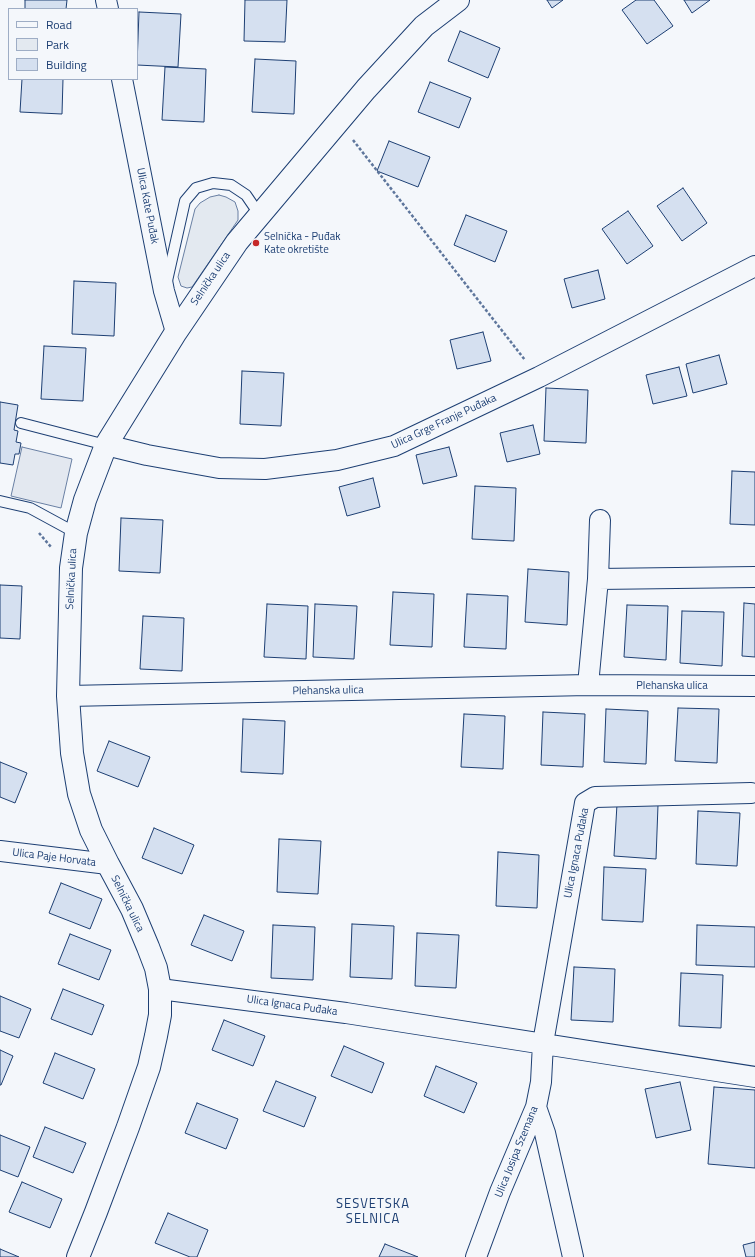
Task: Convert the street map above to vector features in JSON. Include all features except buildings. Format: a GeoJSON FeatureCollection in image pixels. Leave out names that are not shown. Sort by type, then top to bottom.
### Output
{"type":"FeatureCollection","features":[{"type":"Feature","properties":{"kind":"street","name":"Selnička ulica"},"geometry":{"type":"LineString","coordinates":[[78,1257],[121,1146],[149,1067],[160,1015],[160,989],[156,968],[132,909],[91,830],[79,794],[72,753],[68,696],[71,568],[76,533],[85,500],[106,445],[176,332],[237,242],[259,214],[366,89],[418,31],[458,0]]}},
{"type":"Feature","properties":{"kind":"street","name":"Ulica Kate Puđak"},"geometry":{"type":"LineString","coordinates":[[122,80],[164,291],[176,332]]}},
{"type":"Feature","properties":{"kind":"street","name":"Ulica Grge Franje Puđaka"},"geometry":{"type":"LineString","coordinates":[[106,445],[147,455],[219,468],[265,469],[337,460],[394,446],[539,377],[755,266]]}},
{"type":"Feature","properties":{"kind":"street"},"geometry":{"type":"LineString","coordinates":[[588,685],[598,579],[600,520]]}},
{"type":"Feature","properties":{"kind":"street"},"geometry":{"type":"LineString","coordinates":[[598,579],[755,576]]}},
{"type":"Feature","properties":{"kind":"street","name":"Plehanska ulica"},"geometry":{"type":"LineString","coordinates":[[68,696],[588,685],[755,686]]}},
{"type":"Feature","properties":{"kind":"street","name":"Ulica Ignaca Puđaka"},"geometry":{"type":"LineString","coordinates":[[543,1043],[585,804],[596,797],[751,793]]}},
{"type":"Feature","properties":{"kind":"street","name":"Ulica Paje Horvata"},"geometry":{"type":"LineString","coordinates":[[0,851],[108,864]]}},
{"type":"Feature","properties":{"kind":"street","name":"Ulica Ignaca Puđaka"},"geometry":{"type":"LineString","coordinates":[[160,989],[346,1013],[755,1076]]}},
{"type":"Feature","properties":{"kind":"street","name":"Ulica Josipa Szemana"},"geometry":{"type":"LineString","coordinates":[[476,1257],[500,1192],[536,1107],[541,1082],[543,1043]]}},
{"type":"Feature","properties":{"kind":"street"},"geometry":{"type":"LineString","coordinates":[[536,1107],[544,1133],[573,1257]]}},
{"type":"Feature","properties":{"kind":"lane"},"geometry":{"type":"LineString","coordinates":[[164,291],[185,200],[196,188],[213,183],[231,185],[246,195],[259,214]]}},
{"type":"Feature","properties":{"kind":"lane"},"geometry":{"type":"LineString","coordinates":[[21,423],[106,445]]}},
{"type":"Feature","properties":{"kind":"lane"},"geometry":{"type":"LineString","coordinates":[[0,501],[30,508],[76,533]]}},
{"type":"Feature","properties":{"kind":"path"},"geometry":{"type":"LineString","coordinates":[[351,137],[539,377]]}},
{"type":"Feature","properties":{"kind":"path"},"geometry":{"type":"LineString","coordinates":[[35,530],[41,535],[57,555],[71,568]]}},
{"type":"Feature","properties":{"kind":"green space"},"geometry":{"type":"Polygon","coordinates":[[[219,195],[235,202],[238,211],[238,220],[192,287],[187,288],[181,286],[178,277],[195,209],[200,203],[210,197],[219,195]]]}},
{"type":"Feature","properties":{"kind":"shaded area"},"geometry":{"type":"Polygon","coordinates":[[[22,447],[72,459],[61,508],[11,496],[22,447]]]}},
{"type":"Feature","properties":{"kind":"place","name":"Selnička - Puđak Kate okretište"},"geometry":{"type":"Point","coordinates":[256,243]}},
{"type":"Feature","properties":{"kind":"district","name":"SESVETSKA SELNICA"},"geometry":{"type":"Point","coordinates":[373,1212]}}]}
